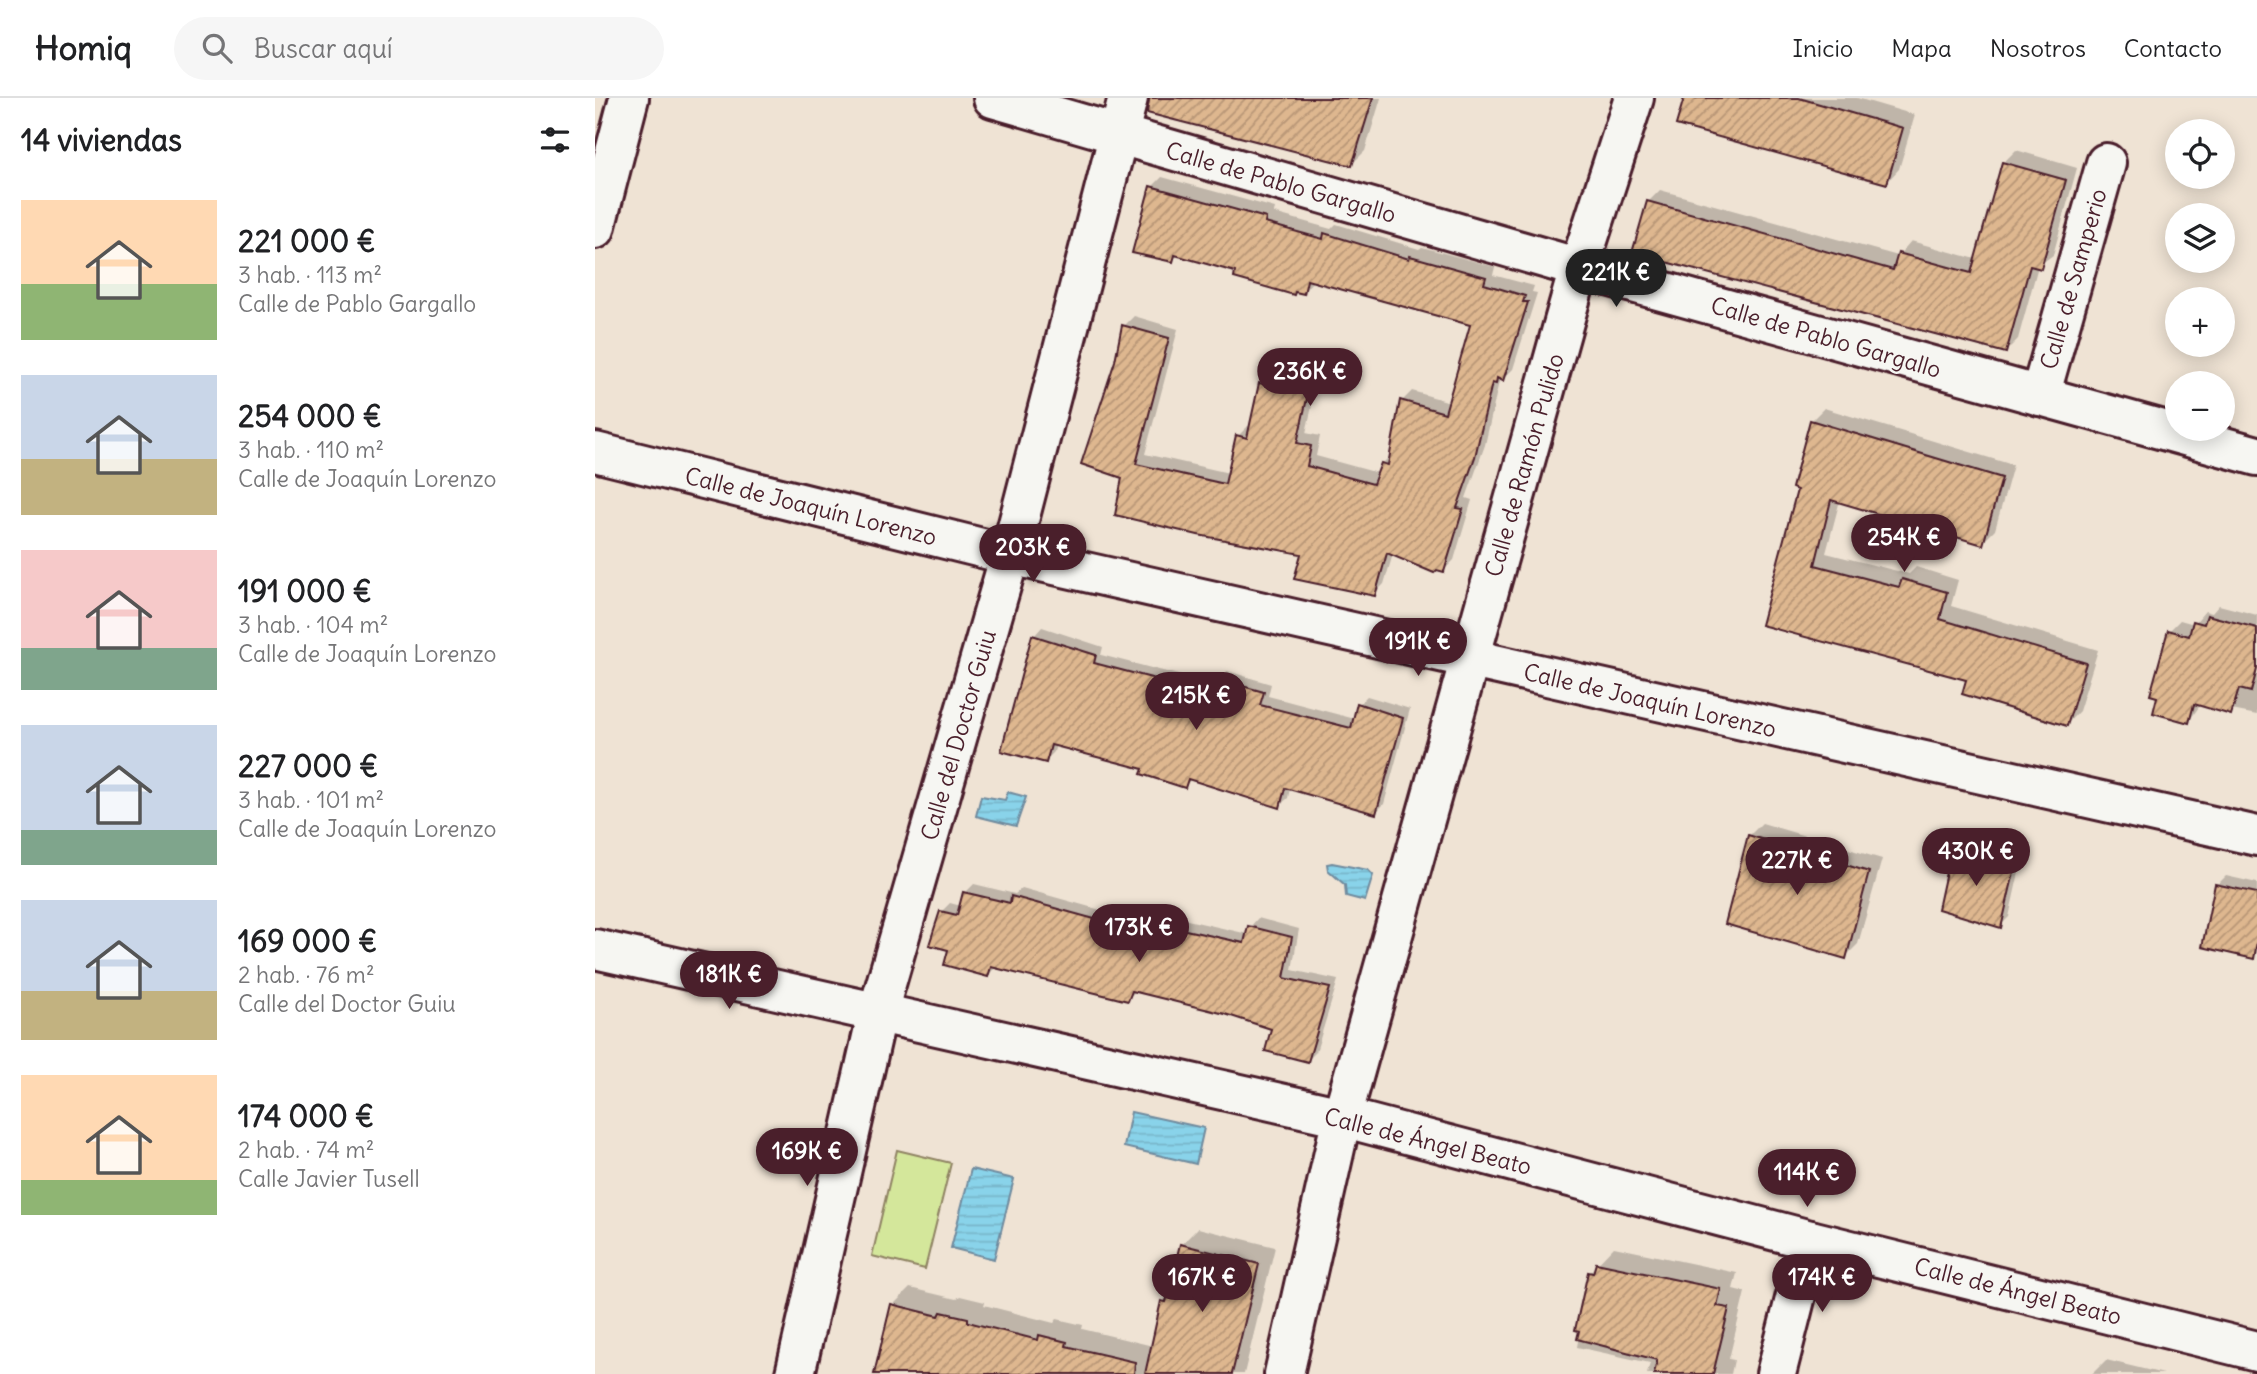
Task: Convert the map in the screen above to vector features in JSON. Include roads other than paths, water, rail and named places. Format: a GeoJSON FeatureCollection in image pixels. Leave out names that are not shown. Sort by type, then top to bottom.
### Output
{"type":"FeatureCollection","features":[{"type":"Feature","properties":{"kind":"street"},"geometry":{"type":"LineString","coordinates":[[595,229],[629,98]]}},
{"type":"Feature","properties":{"kind":"street","name":"Calle de Pablo Gargallo"},"geometry":{"type":"LineString","coordinates":[[993,98],[1579,268],[2257,456]]}},
{"type":"Feature","properties":{"kind":"street","name":"Calle del Doctor Guiu"},"geometry":{"type":"LineString","coordinates":[[795,1374],[877,1015],[1010,555],[1128,98]]}},
{"type":"Feature","properties":{"kind":"street","name":"Calle de Ramón Pulido"},"geometry":{"type":"LineString","coordinates":[[1285,1374],[1342,1117],[1579,268],[1634,98]]}},
{"type":"Feature","properties":{"kind":"street","name":"Calle de Samperio"},"geometry":{"type":"LineString","coordinates":[[2040,396],[2106,163]]}},
{"type":"Feature","properties":{"kind":"street","name":"Calle de Joaquín Lorenzo"},"geometry":{"type":"LineString","coordinates":[[595,452],[1010,555],[2257,836]]}},
{"type":"Feature","properties":{"kind":"street","name":"Calle de Ángel Beato"},"geometry":{"type":"LineString","coordinates":[[595,949],[877,1015],[1342,1117],[1809,1240],[2257,1351]]}},
{"type":"Feature","properties":{"kind":"street"},"geometry":{"type":"LineString","coordinates":[[1776,1374],[1809,1240]]}},
{"type":"Feature","properties":{"kind":"water"},"geometry":{"type":"Polygon","coordinates":[[[1008,792],[1026,797],[1016,826],[976,816],[981,796],[1005,800],[1008,792]]]}},
{"type":"Feature","properties":{"kind":"water"},"geometry":{"type":"Polygon","coordinates":[[[1327,864],[1368,870],[1373,875],[1365,901],[1346,896],[1345,885],[1328,870],[1327,864]]]}},
{"type":"Feature","properties":{"kind":"water"},"geometry":{"type":"Polygon","coordinates":[[[1131,1112],[1204,1128],[1196,1164],[1124,1147],[1131,1112]]]}},
{"type":"Feature","properties":{"kind":"water"},"geometry":{"type":"Polygon","coordinates":[[[971,1169],[1014,1179],[994,1259],[951,1248],[971,1169]]]}}]}
